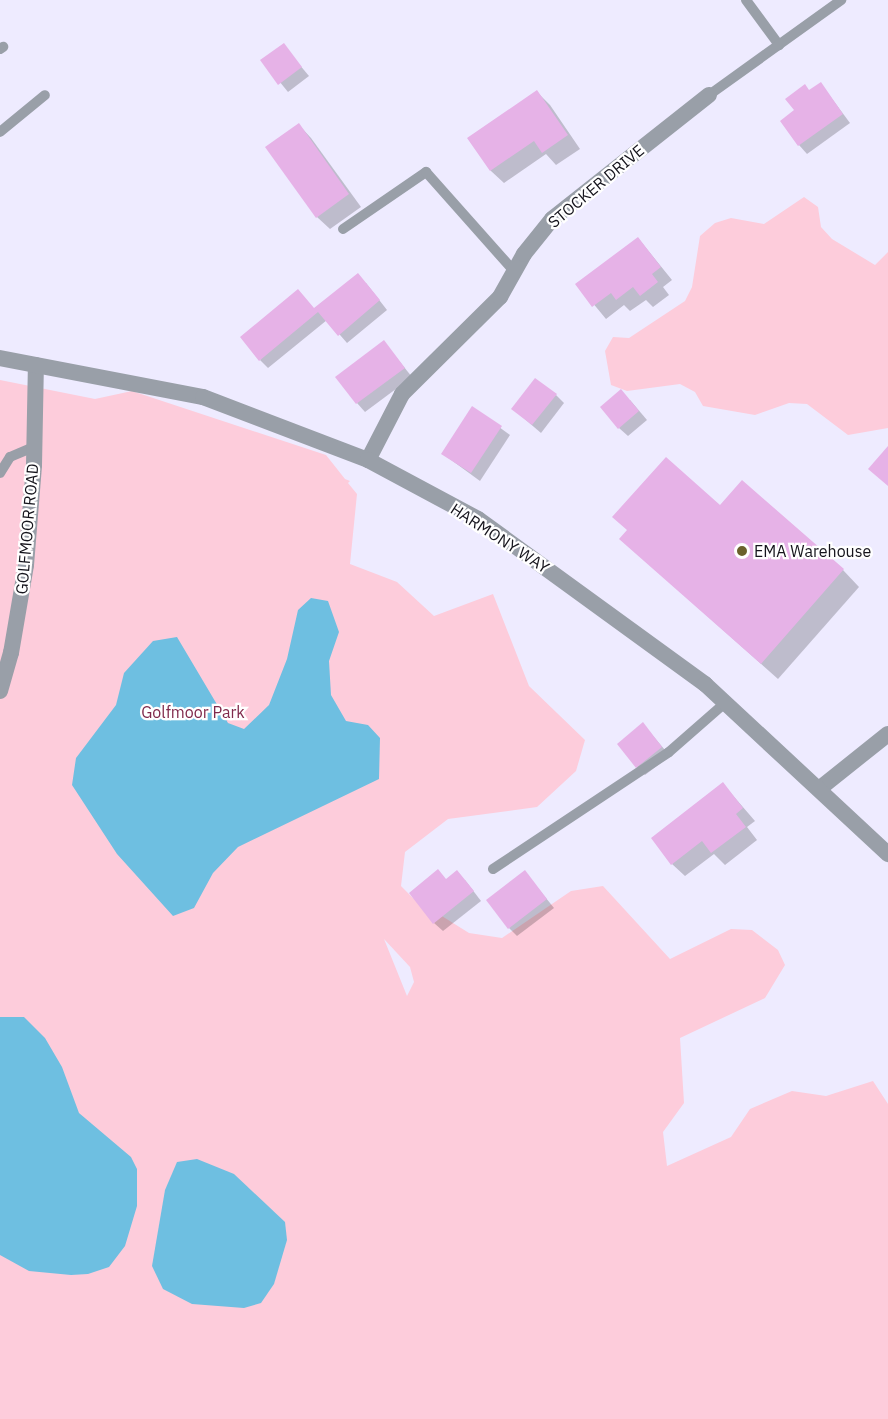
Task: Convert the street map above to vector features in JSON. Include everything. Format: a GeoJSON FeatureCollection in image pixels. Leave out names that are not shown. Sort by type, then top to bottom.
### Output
{"type":"FeatureCollection","features":[{"type":"Feature","properties":{"kind":"street","name":"STOCKER DRIVE"},"geometry":{"type":"LineString","coordinates":[[368,460],[402,394],[500,297],[524,254],[552,219],[710,95]]}},
{"type":"Feature","properties":{"kind":"street","name":"HARMONY WAY"},"geometry":{"type":"LineString","coordinates":[[0,358],[203,397],[368,460],[478,519],[686,671],[725,703],[888,854]]}},
{"type":"Feature","properties":{"kind":"street","name":"GOLFMOOR ROAD"},"geometry":{"type":"LineString","coordinates":[[0,692],[11,653],[26,565],[34,447],[36,365]]}},
{"type":"Feature","properties":{"kind":"street"},"geometry":{"type":"LineString","coordinates":[[819,789],[888,734]]}},
{"type":"Feature","properties":{"kind":"lane"},"geometry":{"type":"LineString","coordinates":[[746,0],[778,45]]}},
{"type":"Feature","properties":{"kind":"lane"},"geometry":{"type":"LineString","coordinates":[[710,95],[841,0]]}},
{"type":"Feature","properties":{"kind":"lane"},"geometry":{"type":"LineString","coordinates":[[0,132],[45,95]]}},
{"type":"Feature","properties":{"kind":"lane"},"geometry":{"type":"LineString","coordinates":[[343,229],[426,172],[514,272]]}},
{"type":"Feature","properties":{"kind":"lane"},"geometry":{"type":"LineString","coordinates":[[0,473],[10,457],[34,447]]}},
{"type":"Feature","properties":{"kind":"lane"},"geometry":{"type":"LineString","coordinates":[[493,869],[669,752],[725,703]]}},
{"type":"Feature","properties":{"kind":"green space"},"geometry":{"type":"Polygon","coordinates":[[[804,197],[818,207],[821,227],[832,239],[875,265],[888,252],[888,428],[848,435],[807,404],[789,403],[755,415],[703,406],[695,392],[680,384],[627,391],[611,385],[605,351],[613,337],[629,338],[685,301],[692,287],[700,236],[715,223],[731,218],[764,224],[804,197]]]}},
{"type":"Feature","properties":{"kind":"green space","name":"Golfmoor Park"},"geometry":{"type":"Polygon","coordinates":[[[0,380],[95,399],[132,391],[326,455],[345,479],[350,481],[348,483],[357,494],[350,564],[397,582],[434,616],[493,594],[529,686],[585,740],[576,771],[537,807],[448,819],[405,852],[401,886],[413,898],[469,933],[502,938],[571,891],[603,886],[670,959],[731,929],[752,930],[778,950],[785,965],[765,998],[680,1038],[684,1103],[663,1132],[667,1166],[731,1137],[750,1109],[792,1091],[826,1096],[873,1081],[888,1104],[888,1419],[0,1419],[0,380]],[[384,939],[407,996],[414,982],[410,967],[384,939]]]}},
{"type":"Feature","properties":{"kind":"water"},"geometry":{"type":"Polygon","coordinates":[[[311,598],[328,601],[339,632],[329,661],[331,695],[346,721],[368,725],[380,738],[379,779],[238,847],[213,873],[194,908],[173,916],[117,854],[72,785],[76,758],[116,705],[124,673],[153,641],[177,637],[228,723],[244,729],[269,705],[287,659],[298,610],[311,598]]]}},
{"type":"Feature","properties":{"kind":"water"},"geometry":{"type":"Polygon","coordinates":[[[0,1017],[24,1017],[45,1038],[62,1067],[79,1113],[131,1157],[137,1169],[137,1206],[125,1246],[109,1267],[88,1274],[71,1275],[29,1271],[0,1255],[0,1017]]]}},
{"type":"Feature","properties":{"kind":"water"},"geometry":{"type":"Polygon","coordinates":[[[197,1159],[234,1174],[285,1222],[287,1240],[274,1284],[261,1303],[244,1308],[192,1304],[163,1289],[152,1266],[165,1190],[177,1162],[197,1159]]]}},
{"type":"Feature","properties":{"kind":"building"},"geometry":{"type":"Polygon","coordinates":[[[284,43],[302,67],[278,85],[260,60],[284,43]]]}},
{"type":"Feature","properties":{"kind":"building"},"geometry":{"type":"Polygon","coordinates":[[[821,82],[843,114],[798,146],[780,121],[794,110],[785,99],[805,84],[809,90],[821,82]]]}},
{"type":"Feature","properties":{"kind":"building"},"geometry":{"type":"Polygon","coordinates":[[[537,90],[568,135],[542,153],[534,141],[490,171],[467,138],[537,90]]]}},
{"type":"Feature","properties":{"kind":"building"},"geometry":{"type":"Polygon","coordinates":[[[299,123],[349,194],[316,218],[265,147],[299,123]]]}},
{"type":"Feature","properties":{"kind":"building"},"geometry":{"type":"Polygon","coordinates":[[[638,237],[661,267],[652,274],[658,282],[640,296],[633,287],[616,300],[611,293],[592,307],[575,284],[638,237]]]}},
{"type":"Feature","properties":{"kind":"building"},"geometry":{"type":"Polygon","coordinates":[[[358,273],[380,300],[338,336],[318,312],[259,361],[240,337],[298,289],[314,308],[358,273]]]}},
{"type":"Feature","properties":{"kind":"building"},"geometry":{"type":"Polygon","coordinates":[[[384,340],[405,368],[356,404],[335,377],[384,340]]]}},
{"type":"Feature","properties":{"kind":"building"},"geometry":{"type":"Polygon","coordinates":[[[535,378],[557,394],[532,425],[511,409],[535,378]]]}},
{"type":"Feature","properties":{"kind":"building"},"geometry":{"type":"Polygon","coordinates":[[[621,389],[639,411],[618,429],[600,407],[621,389]]]}},
{"type":"Feature","properties":{"kind":"building"},"geometry":{"type":"Polygon","coordinates":[[[472,406],[502,426],[471,473],[441,454],[472,406]]]}},
{"type":"Feature","properties":{"kind":"building"},"geometry":{"type":"Polygon","coordinates":[[[888,446],[888,486],[868,469],[888,446]]]}},
{"type":"Feature","properties":{"kind":"building"},"geometry":{"type":"Polygon","coordinates":[[[666,457],[720,505],[742,480],[844,569],[761,664],[619,539],[627,530],[612,517],[666,457]]]}},
{"type":"Feature","properties":{"kind":"building"},"geometry":{"type":"Polygon","coordinates":[[[643,722],[662,747],[636,768],[617,744],[643,722]]]}},
{"type":"Feature","properties":{"kind":"building"},"geometry":{"type":"Polygon","coordinates":[[[723,782],[743,808],[736,814],[746,827],[711,853],[702,841],[671,865],[651,838],[723,782]]]}},
{"type":"Feature","properties":{"kind":"building"},"geometry":{"type":"Polygon","coordinates":[[[438,869],[446,879],[457,870],[474,891],[433,924],[409,893],[438,869]]]}},
{"type":"Feature","properties":{"kind":"building"},"geometry":{"type":"Polygon","coordinates":[[[525,870],[547,899],[508,929],[486,900],[525,870]]]}},
{"type":"Feature","properties":{"kind":"place","name":"EMA Warehouse"},"geometry":{"type":"Point","coordinates":[742,551]}}]}
